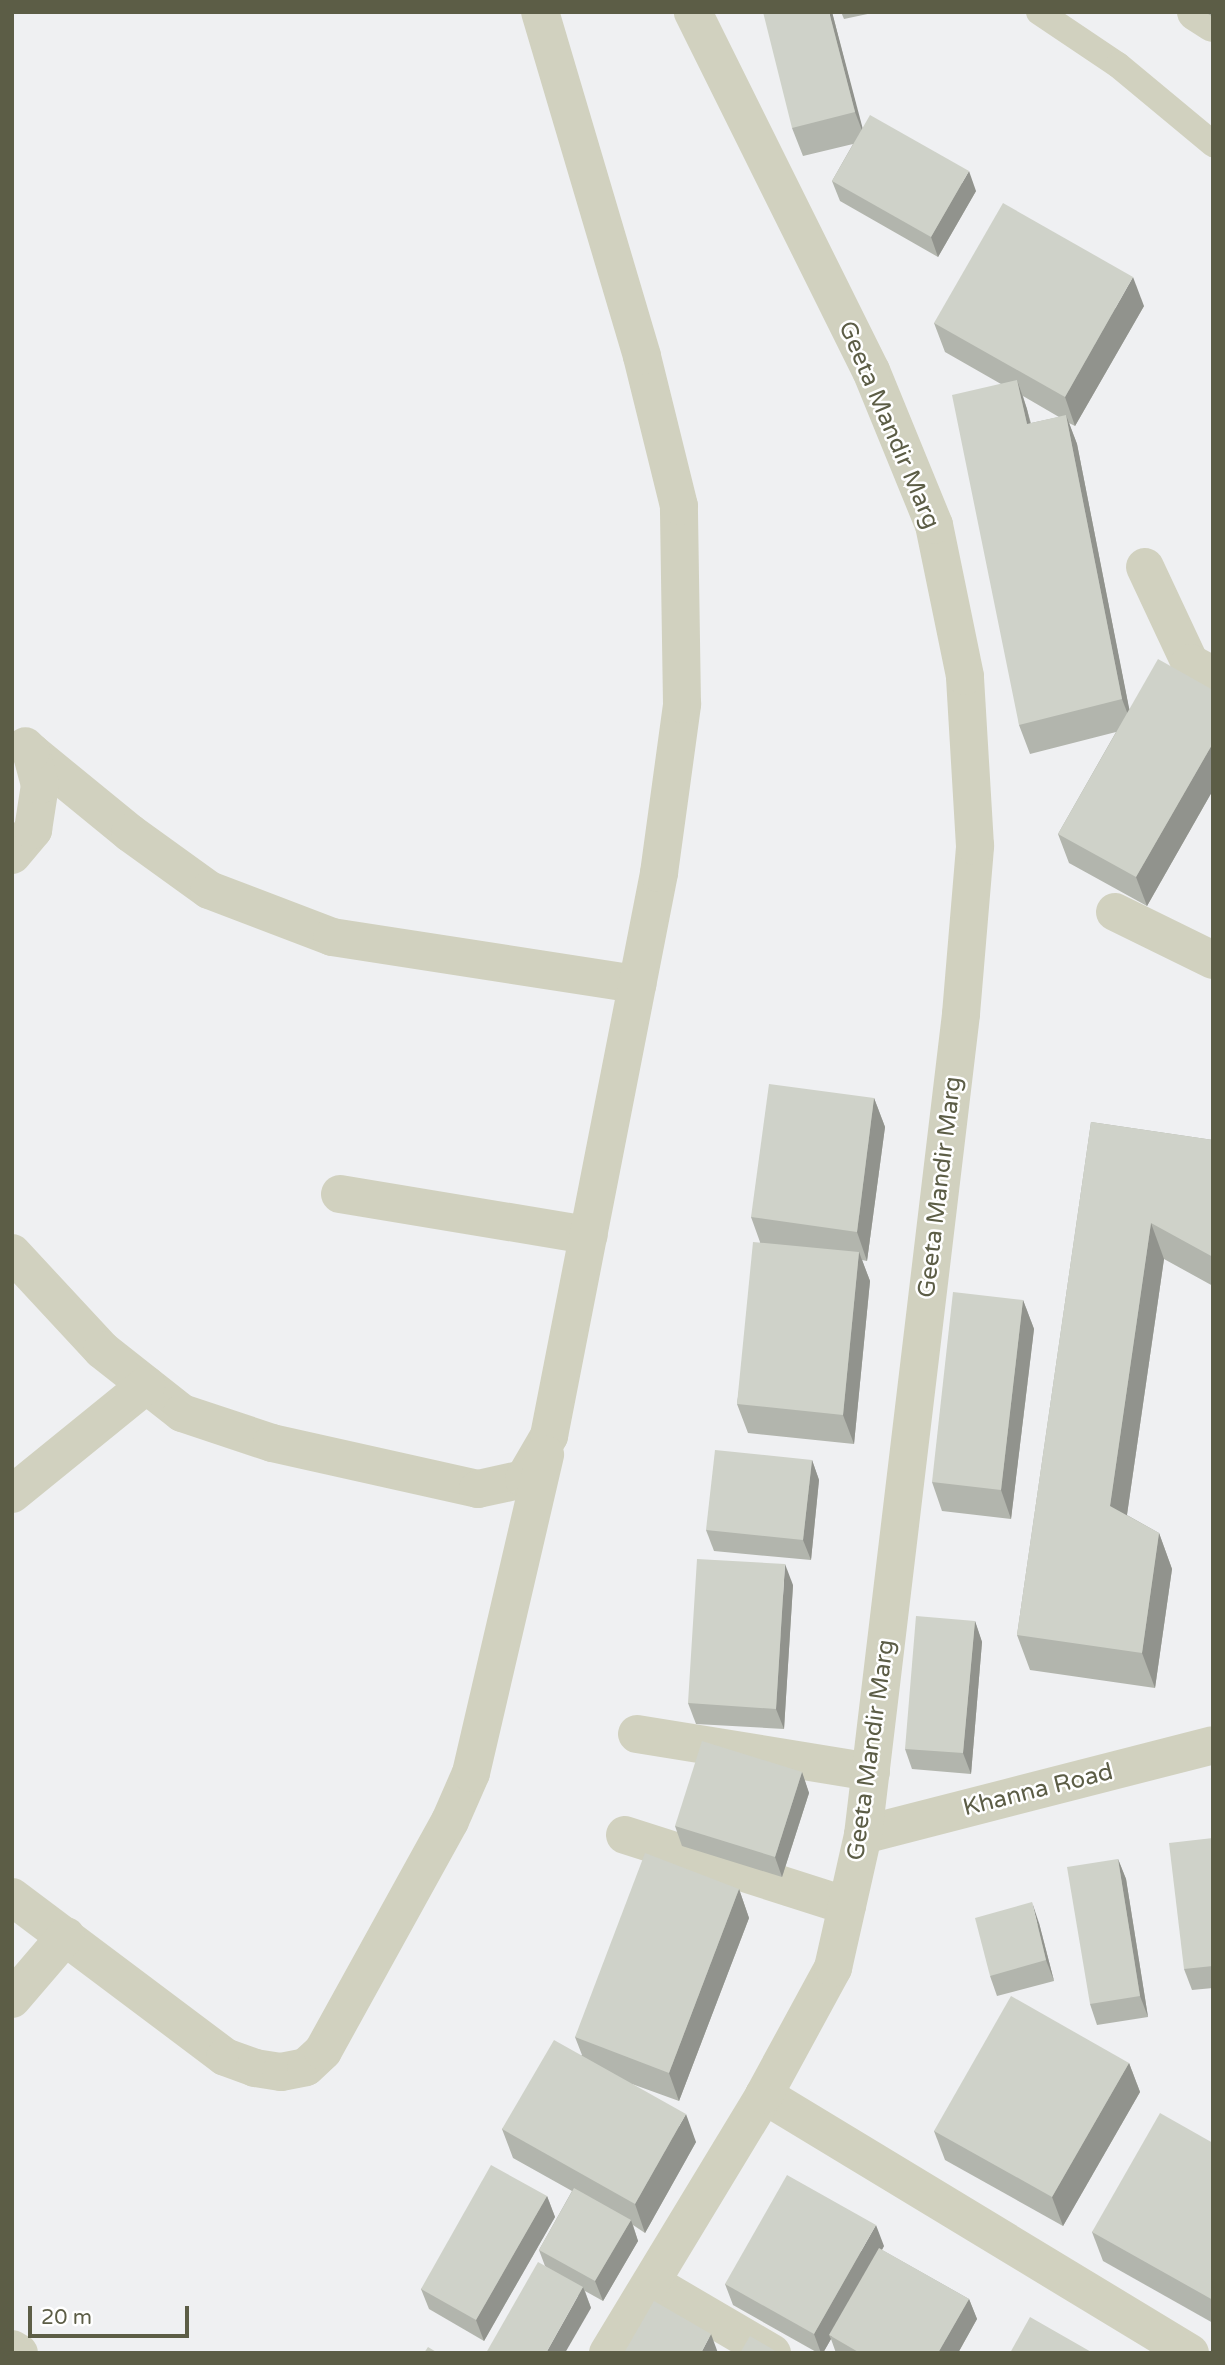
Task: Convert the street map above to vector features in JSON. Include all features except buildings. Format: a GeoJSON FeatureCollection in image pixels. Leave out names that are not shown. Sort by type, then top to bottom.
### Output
{"type":"FeatureCollection","features":[{"type":"Feature","properties":{"kind":"street"},"geometry":{"type":"LineString","coordinates":[[12,1897],[225,2057],[255,2068],[281,2072],[306,2067],[323,2051],[450,1821],[471,1773],[549,1436],[589,1235],[659,873],[682,704],[679,506],[642,356],[540,12]]}},
{"type":"Feature","properties":{"kind":"street","name":"Geeta Mandir Marg"},"geometry":{"type":"LineString","coordinates":[[608,2353],[764,2095],[833,1968],[863,1835],[961,1014],[975,846],[965,676],[933,525],[870,371],[693,12]]}},
{"type":"Feature","properties":{"kind":"street"},"geometry":{"type":"LineString","coordinates":[[1196,12],[1213,23]]}},
{"type":"Feature","properties":{"kind":"street"},"geometry":{"type":"LineString","coordinates":[[1144,567],[1190,663],[1213,675]]}},
{"type":"Feature","properties":{"kind":"street"},"geometry":{"type":"LineString","coordinates":[[22,743],[130,833],[209,890],[332,937],[637,984]]}},
{"type":"Feature","properties":{"kind":"street"},"geometry":{"type":"LineString","coordinates":[[12,855],[33,830],[40,785],[22,743]]}},
{"type":"Feature","properties":{"kind":"street"},"geometry":{"type":"LineString","coordinates":[[1115,912],[1213,960]]}},
{"type":"Feature","properties":{"kind":"street"},"geometry":{"type":"LineString","coordinates":[[340,1194],[589,1235]]}},
{"type":"Feature","properties":{"kind":"street"},"geometry":{"type":"LineString","coordinates":[[12,1254],[102,1350],[182,1413],[272,1443],[478,1489],[524,1479],[549,1436]]}},
{"type":"Feature","properties":{"kind":"street"},"geometry":{"type":"LineString","coordinates":[[12,1494],[146,1385]]}},
{"type":"Feature","properties":{"kind":"street"},"geometry":{"type":"LineString","coordinates":[[637,1734],[870,1772]]}},
{"type":"Feature","properties":{"kind":"street","name":"Khanna Road"},"geometry":{"type":"LineString","coordinates":[[863,1835],[1211,1750]]}},
{"type":"Feature","properties":{"kind":"street"},"geometry":{"type":"LineString","coordinates":[[625,1835],[847,1906]]}},
{"type":"Feature","properties":{"kind":"street"},"geometry":{"type":"LineString","coordinates":[[12,1999],[66,1936]]}},
{"type":"Feature","properties":{"kind":"street"},"geometry":{"type":"LineString","coordinates":[[764,2095],[1191,2353]]}},
{"type":"Feature","properties":{"kind":"street"},"geometry":{"type":"LineString","coordinates":[[652,2283],[772,2353]]}},
{"type":"Feature","properties":{"kind":"street"},"geometry":{"type":"LineString","coordinates":[[12,2348],[19,2353]]}},
{"type":"Feature","properties":{"kind":"lane"},"geometry":{"type":"LineString","coordinates":[[1039,12],[1118,65],[1213,144]]}}]}
